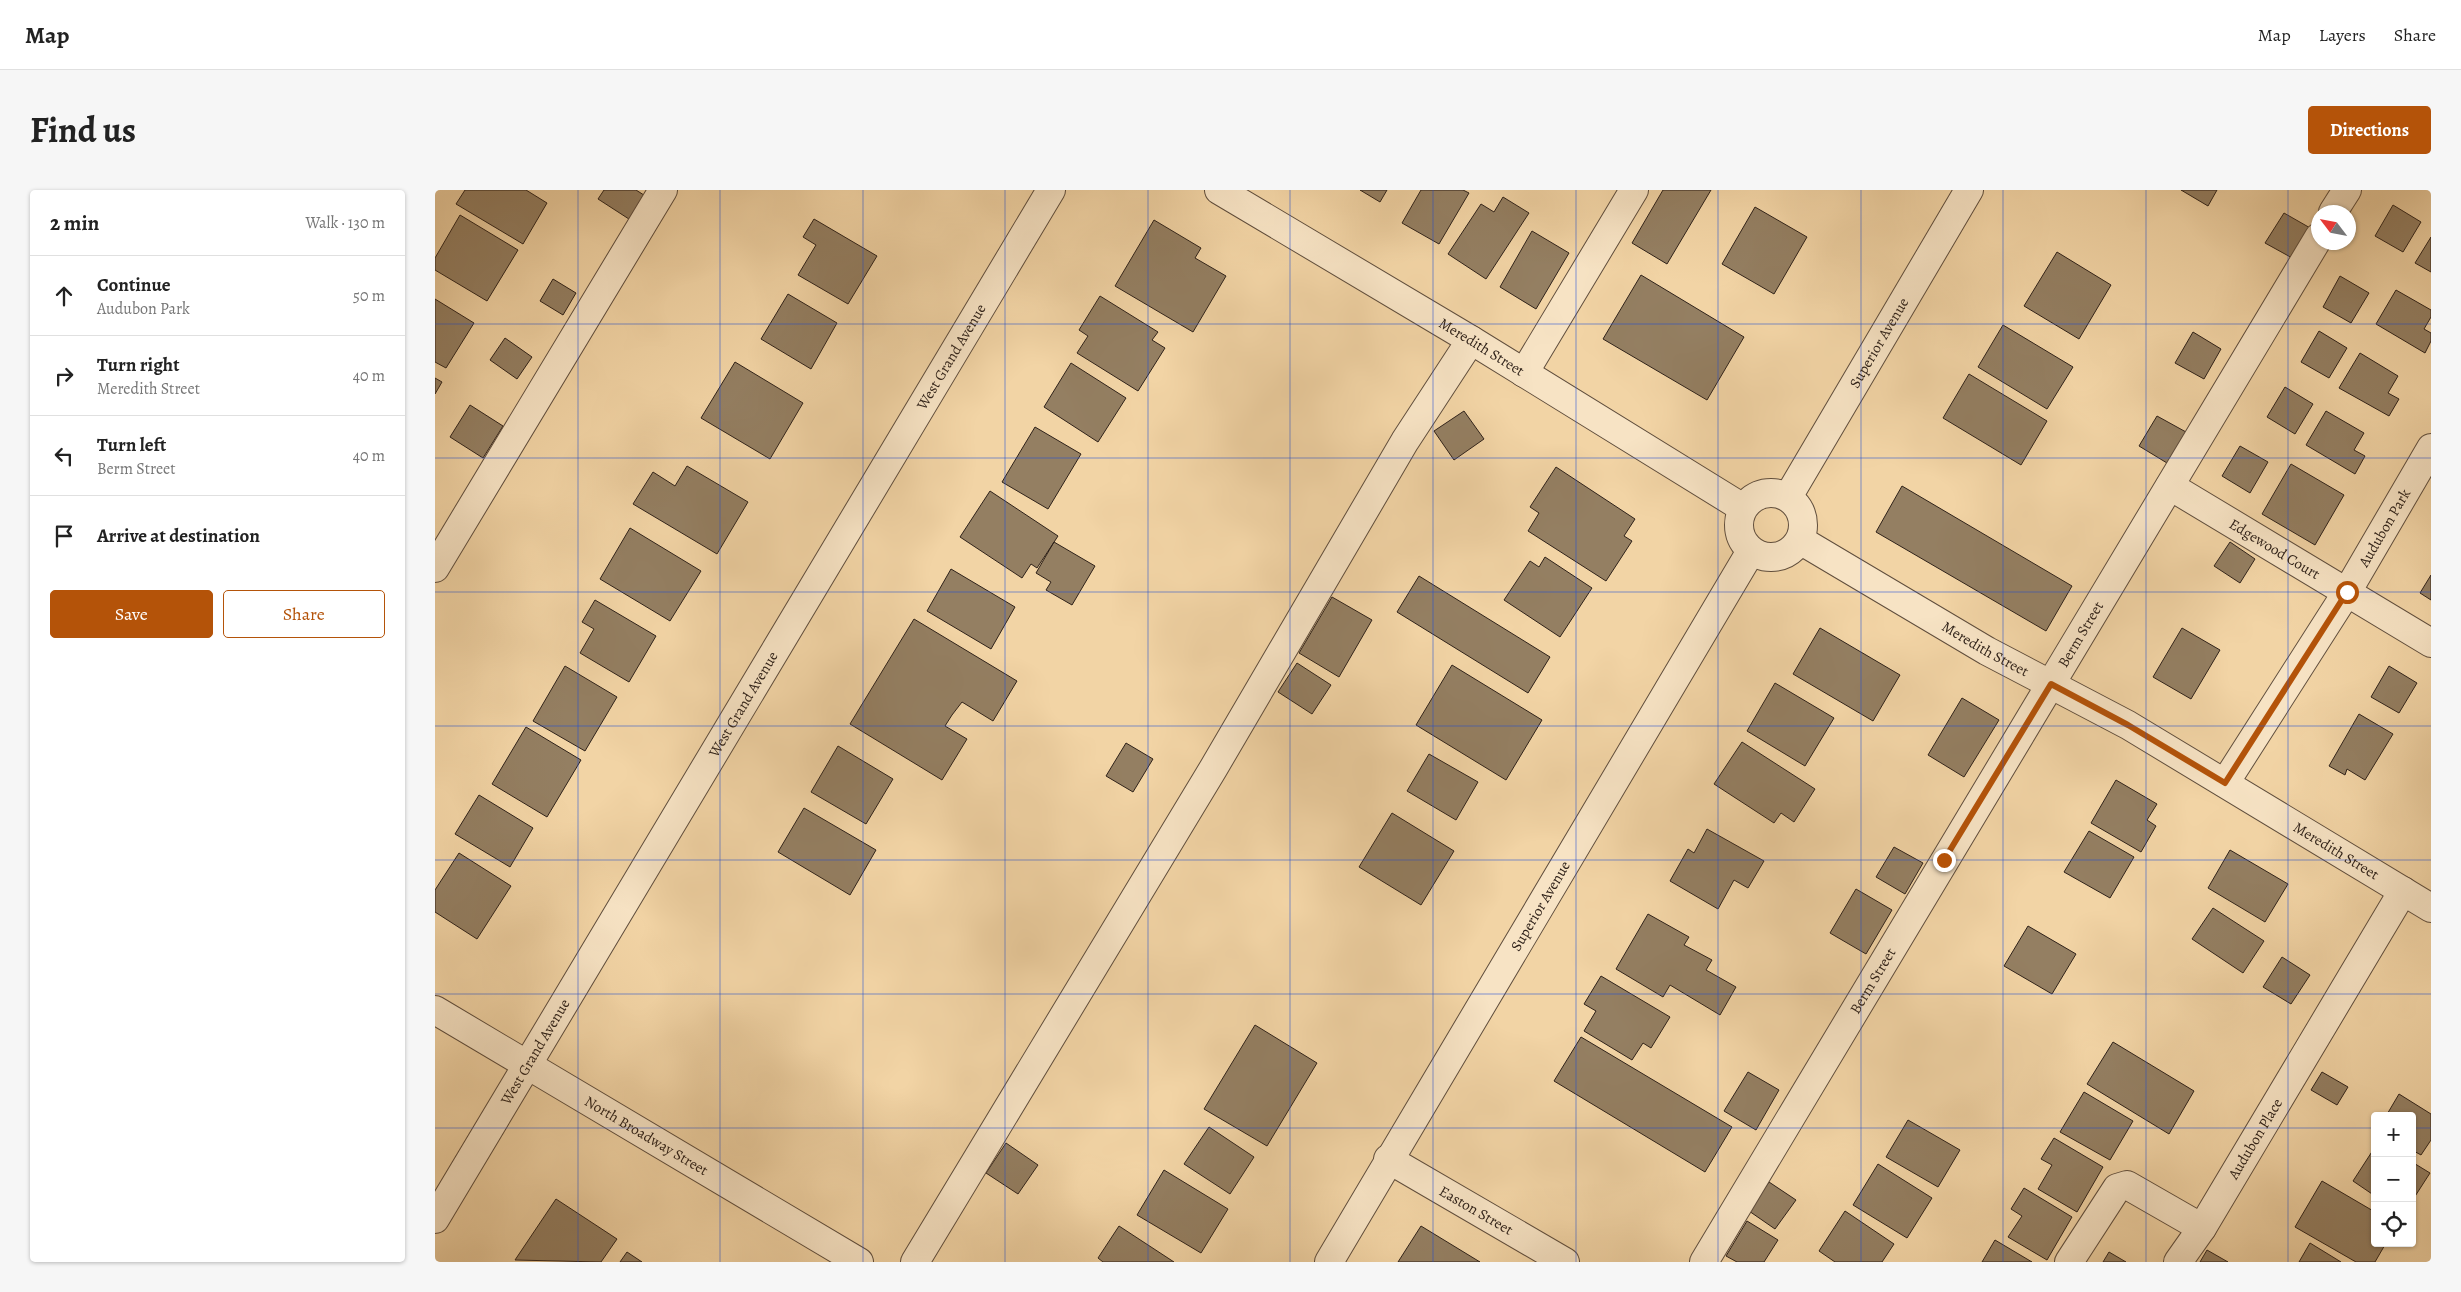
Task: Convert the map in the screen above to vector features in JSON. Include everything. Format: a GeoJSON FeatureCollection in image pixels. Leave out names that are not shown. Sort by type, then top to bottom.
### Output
{"type":"FeatureCollection","features":[{"type":"Feature","properties":{"kind":"street"},"geometry":{"type":"LineString","coordinates":[[435,568],[663,190]]}},
{"type":"Feature","properties":{"kind":"street","name":"West Grand Avenue"},"geometry":{"type":"LineString","coordinates":[[435,1219],[1051,190]]}},
{"type":"Feature","properties":{"kind":"street","name":"Meredith Street"},"geometry":{"type":"LineString","coordinates":[[1219,190],[1471,340],[1743,508]]}},
{"type":"Feature","properties":{"kind":"street"},"geometry":{"type":"LineString","coordinates":[[1524,373],[1634,190]]}},
{"type":"Feature","properties":{"kind":"street","name":"Superior Avenue"},"geometry":{"type":"LineString","coordinates":[[1788,497],[1969,190]]}},
{"type":"Feature","properties":{"kind":"street"},"geometry":{"type":"LineString","coordinates":[[2337,205],[2347,190]]}},
{"type":"Feature","properties":{"kind":"street","name":"Berm Street"},"geometry":{"type":"LineString","coordinates":[[1704,1262],[2311,250]]}},
{"type":"Feature","properties":{"kind":"street"},"geometry":{"type":"LineString","coordinates":[[915,1262],[1213,769],[1405,441],[1471,340]]}},
{"type":"Feature","properties":{"kind":"street","name":"Audubon Park"},"geometry":{"type":"LineString","coordinates":[[2225,783],[2347,592],[2431,448]]}},
{"type":"Feature","properties":{"kind":"street","name":"Edgewood Court"},"geometry":{"type":"LineString","coordinates":[[2170,486],[2431,643]]}},
{"type":"Feature","properties":{"kind":"street"},"geometry":{"type":"LineString","coordinates":[[1776,492],[1788,497],[1799,508],[1804,524],[1800,540],[1791,551],[1779,557],[1764,557],[1751,551],[1743,543],[1739,532],[1739,519],[1743,508],[1751,498],[1763,493],[1776,492]]}},
{"type":"Feature","properties":{"kind":"street","name":"Meredith Street"},"geometry":{"type":"LineString","coordinates":[[1800,540],[1987,651],[2128,725],[2431,908]]}},
{"type":"Feature","properties":{"kind":"street","name":"Superior Avenue"},"geometry":{"type":"LineString","coordinates":[[1329,1262],[1388,1159],[1751,551]]}},
{"type":"Feature","properties":{"kind":"street","name":"Audubon Place"},"geometry":{"type":"LineString","coordinates":[[2178,1262],[2202,1228],[2403,891]]}},
{"type":"Feature","properties":{"kind":"street","name":"North Broadway Street"},"geometry":{"type":"LineString","coordinates":[[435,1010],[859,1262]]}},
{"type":"Feature","properties":{"kind":"street","name":"Easton Street"},"geometry":{"type":"LineString","coordinates":[[1388,1159],[1565,1262]]}},
{"type":"Feature","properties":{"kind":"street"},"geometry":{"type":"LineString","coordinates":[[2069,1262],[2117,1188],[2127,1185],[2202,1228]]}},
{"type":"Feature","properties":{"kind":"building"},"geometry":{"type":"Polygon","coordinates":[[[465,190],[526,190],[547,203],[523,244],[456,204],[465,190]]]}},
{"type":"Feature","properties":{"kind":"building"},"geometry":{"type":"Polygon","coordinates":[[[604,190],[636,190],[647,197],[632,221],[598,199],[604,190]]]}},
{"type":"Feature","properties":{"kind":"building"},"geometry":{"type":"Polygon","coordinates":[[[1360,190],[1387,190],[1380,202],[1360,190]]]}},
{"type":"Feature","properties":{"kind":"building"},"geometry":{"type":"Polygon","coordinates":[[[1421,190],[1463,190],[1469,193],[1439,244],[1402,223],[1421,190]]]}},
{"type":"Feature","properties":{"kind":"building"},"geometry":{"type":"Polygon","coordinates":[[[1663,190],[1711,190],[1667,264],[1632,243],[1663,190]]]}},
{"type":"Feature","properties":{"kind":"building"},"geometry":{"type":"Polygon","coordinates":[[[2181,190],[2217,190],[2208,206],[2181,190]]]}},
{"type":"Feature","properties":{"kind":"building"},"geometry":{"type":"Polygon","coordinates":[[[1503,197],[1529,213],[1486,279],[1448,254],[1481,204],[1494,212],[1503,197]]]}},
{"type":"Feature","properties":{"kind":"building"},"geometry":{"type":"Polygon","coordinates":[[[2393,205],[2421,222],[2403,252],[2375,236],[2393,205]]]}},
{"type":"Feature","properties":{"kind":"building"},"geometry":{"type":"Polygon","coordinates":[[[1755,207],[1807,237],[1774,294],[1722,264],[1755,207]]]}},
{"type":"Feature","properties":{"kind":"building"},"geometry":{"type":"Polygon","coordinates":[[[2284,213],[2311,228],[2294,259],[2265,243],[2284,213]]]}},
{"type":"Feature","properties":{"kind":"building"},"geometry":{"type":"Polygon","coordinates":[[[460,215],[518,250],[487,301],[435,270],[435,258],[460,215]]]}},
{"type":"Feature","properties":{"kind":"building"},"geometry":{"type":"Polygon","coordinates":[[[814,219],[877,256],[848,304],[798,275],[816,245],[803,237],[814,219]]]}},
{"type":"Feature","properties":{"kind":"building"},"geometry":{"type":"Polygon","coordinates":[[[1154,220],[1201,248],[1195,258],[1226,276],[1193,332],[1115,286],[1154,220]]]}},
{"type":"Feature","properties":{"kind":"building"},"geometry":{"type":"Polygon","coordinates":[[[1532,231],[1569,253],[1536,309],[1500,287],[1532,231]]]}},
{"type":"Feature","properties":{"kind":"building"},"geometry":{"type":"Polygon","coordinates":[[[2431,237],[2431,272],[2415,263],[2431,237]]]}},
{"type":"Feature","properties":{"kind":"building"},"geometry":{"type":"Polygon","coordinates":[[[2057,252],[2111,285],[2079,339],[2024,306],[2057,252]]]}},
{"type":"Feature","properties":{"kind":"building"},"geometry":{"type":"Polygon","coordinates":[[[1641,275],[1744,337],[1707,400],[1603,339],[1641,275]]]}},
{"type":"Feature","properties":{"kind":"building"},"geometry":{"type":"Polygon","coordinates":[[[2340,276],[2369,293],[2351,323],[2323,307],[2340,276]]]}},
{"type":"Feature","properties":{"kind":"building"},"geometry":{"type":"Polygon","coordinates":[[[553,279],[576,293],[563,315],[540,301],[553,279]]]}},
{"type":"Feature","properties":{"kind":"building"},"geometry":{"type":"Polygon","coordinates":[[[2396,290],[2431,310],[2431,317],[2424,329],[2431,333],[2431,341],[2425,353],[2376,324],[2396,290]]]}},
{"type":"Feature","properties":{"kind":"building"},"geometry":{"type":"Polygon","coordinates":[[[788,294],[837,323],[811,369],[761,339],[788,294]]]}},
{"type":"Feature","properties":{"kind":"building"},"geometry":{"type":"Polygon","coordinates":[[[1100,296],[1158,332],[1152,340],[1165,348],[1138,391],[1077,353],[1088,336],[1079,330],[1100,296]]]}},
{"type":"Feature","properties":{"kind":"building"},"geometry":{"type":"Polygon","coordinates":[[[435,299],[474,323],[446,368],[435,362],[435,299]]]}},
{"type":"Feature","properties":{"kind":"building"},"geometry":{"type":"Polygon","coordinates":[[[2003,325],[2073,367],[2047,409],[1978,367],[2003,325]]]}},
{"type":"Feature","properties":{"kind":"building"},"geometry":{"type":"Polygon","coordinates":[[[2319,331],[2347,348],[2329,378],[2301,362],[2319,331]]]}},
{"type":"Feature","properties":{"kind":"building"},"geometry":{"type":"Polygon","coordinates":[[[2193,332],[2221,349],[2204,379],[2175,363],[2193,332]]]}},
{"type":"Feature","properties":{"kind":"building"},"geometry":{"type":"Polygon","coordinates":[[[505,338],[532,357],[517,379],[490,360],[505,338]]]}},
{"type":"Feature","properties":{"kind":"building"},"geometry":{"type":"Polygon","coordinates":[[[2360,353],[2398,376],[2388,393],[2399,399],[2389,416],[2339,388],[2360,353]]]}},
{"type":"Feature","properties":{"kind":"building"},"geometry":{"type":"Polygon","coordinates":[[[735,362],[803,403],[770,459],[701,418],[735,362]]]}},
{"type":"Feature","properties":{"kind":"building"},"geometry":{"type":"Polygon","coordinates":[[[1071,363],[1126,398],[1098,442],[1044,407],[1071,363]]]}},
{"type":"Feature","properties":{"kind":"building"},"geometry":{"type":"Polygon","coordinates":[[[1969,374],[2047,421],[2021,465],[1943,418],[1969,374]]]}},
{"type":"Feature","properties":{"kind":"building"},"geometry":{"type":"Polygon","coordinates":[[[435,378],[442,382],[435,394],[435,378]]]}},
{"type":"Feature","properties":{"kind":"building"},"geometry":{"type":"Polygon","coordinates":[[[2285,387],[2313,404],[2295,434],[2267,417],[2285,387]]]}},
{"type":"Feature","properties":{"kind":"building"},"geometry":{"type":"Polygon","coordinates":[[[470,405],[503,426],[483,458],[450,437],[470,405]]]}},
{"type":"Feature","properties":{"kind":"building"},"geometry":{"type":"Polygon","coordinates":[[[1464,411],[1484,439],[1454,460],[1434,431],[1464,411]]]}},
{"type":"Feature","properties":{"kind":"building"},"geometry":{"type":"Polygon","coordinates":[[[2326,411],[2364,433],[2354,450],[2365,456],[2355,474],[2306,445],[2326,411]]]}},
{"type":"Feature","properties":{"kind":"building"},"geometry":{"type":"Polygon","coordinates":[[[2157,416],[2186,432],[2167,463],[2139,446],[2157,416]]]}},
{"type":"Feature","properties":{"kind":"building"},"geometry":{"type":"Polygon","coordinates":[[[1035,427],[1081,454],[1048,509],[1002,482],[1035,427]]]}},
{"type":"Feature","properties":{"kind":"building"},"geometry":{"type":"Polygon","coordinates":[[[2240,446],[2268,462],[2250,493],[2222,476],[2240,446]]]}},
{"type":"Feature","properties":{"kind":"building"},"geometry":{"type":"Polygon","coordinates":[[[2291,464],[2344,495],[2315,545],[2262,514],[2291,464]]]}},
{"type":"Feature","properties":{"kind":"building"},"geometry":{"type":"Polygon","coordinates":[[[687,466],[748,502],[717,554],[633,504],[653,472],[675,486],[687,466]]]}},
{"type":"Feature","properties":{"kind":"building"},"geometry":{"type":"Polygon","coordinates":[[[1556,467],[1635,519],[1624,536],[1632,541],[1606,581],[1528,531],[1539,513],[1530,507],[1556,467]]]}},
{"type":"Feature","properties":{"kind":"building"},"geometry":{"type":"Polygon","coordinates":[[[1902,486],[2072,586],[2046,631],[1876,532],[1902,486]]]}},
{"type":"Feature","properties":{"kind":"building"},"geometry":{"type":"Polygon","coordinates":[[[990,491],[1058,536],[1037,568],[1031,564],[1022,578],[960,537],[990,491]]]}},
{"type":"Feature","properties":{"kind":"building"},"geometry":{"type":"Polygon","coordinates":[[[630,528],[701,571],[670,621],[600,579],[630,528]]]}},
{"type":"Feature","properties":{"kind":"building"},"geometry":{"type":"Polygon","coordinates":[[[1054,542],[1095,566],[1072,605],[1046,590],[1051,582],[1036,573],[1054,542]]]}},
{"type":"Feature","properties":{"kind":"building"},"geometry":{"type":"Polygon","coordinates":[[[2230,542],[2255,559],[2240,583],[2214,566],[2230,542]]]}},
{"type":"Feature","properties":{"kind":"building"},"geometry":{"type":"Polygon","coordinates":[[[1545,557],[1592,588],[1560,637],[1504,600],[1530,561],[1539,567],[1545,557]]]}},
{"type":"Feature","properties":{"kind":"building"},"geometry":{"type":"Polygon","coordinates":[[[951,569],[1015,607],[991,649],[927,611],[951,569]]]}},
{"type":"Feature","properties":{"kind":"building"},"geometry":{"type":"Polygon","coordinates":[[[2431,575],[2431,600],[2420,593],[2431,575]]]}},
{"type":"Feature","properties":{"kind":"building"},"geometry":{"type":"Polygon","coordinates":[[[1419,576],[1550,657],[1528,693],[1397,612],[1419,576]]]}},
{"type":"Feature","properties":{"kind":"building"},"geometry":{"type":"Polygon","coordinates":[[[1332,597],[1372,620],[1339,677],[1299,653],[1332,597]]]}},
{"type":"Feature","properties":{"kind":"building"},"geometry":{"type":"Polygon","coordinates":[[[595,600],[656,636],[629,682],[580,653],[594,629],[582,622],[595,600]]]}},
{"type":"Feature","properties":{"kind":"building"},"geometry":{"type":"Polygon","coordinates":[[[914,619],[1017,681],[993,721],[962,702],[952,715],[945,726],[967,739],[942,780],[850,724],[914,619]]]}},
{"type":"Feature","properties":{"kind":"building"},"geometry":{"type":"Polygon","coordinates":[[[1820,628],[1900,675],[1873,721],[1793,674],[1820,628]]]}},
{"type":"Feature","properties":{"kind":"building"},"geometry":{"type":"Polygon","coordinates":[[[2182,628],[2220,650],[2191,699],[2153,677],[2182,628]]]}},
{"type":"Feature","properties":{"kind":"building"},"geometry":{"type":"Polygon","coordinates":[[[1297,663],[1331,685],[1312,714],[1278,692],[1297,663]]]}},
{"type":"Feature","properties":{"kind":"building"},"geometry":{"type":"Polygon","coordinates":[[[1452,665],[1542,720],[1506,780],[1416,725],[1452,665]]]}},
{"type":"Feature","properties":{"kind":"building"},"geometry":{"type":"Polygon","coordinates":[[[565,666],[617,697],[585,751],[533,721],[565,666]]]}},
{"type":"Feature","properties":{"kind":"building"},"geometry":{"type":"Polygon","coordinates":[[[2389,666],[2417,683],[2399,713],[2371,697],[2389,666]]]}},
{"type":"Feature","properties":{"kind":"building"},"geometry":{"type":"Polygon","coordinates":[[[1775,683],[1834,718],[1805,766],[1747,731],[1775,683]]]}},
{"type":"Feature","properties":{"kind":"building"},"geometry":{"type":"Polygon","coordinates":[[[1962,698],[1999,720],[1964,777],[1928,755],[1962,698]]]}},
{"type":"Feature","properties":{"kind":"building"},"geometry":{"type":"Polygon","coordinates":[[[2359,714],[2393,734],[2365,780],[2347,769],[2345,775],[2329,766],[2359,714]]]}},
{"type":"Feature","properties":{"kind":"building"},"geometry":{"type":"Polygon","coordinates":[[[526,727],[581,760],[547,817],[492,784],[526,727]]]}},
{"type":"Feature","properties":{"kind":"building"},"geometry":{"type":"Polygon","coordinates":[[[1742,742],[1815,789],[1794,822],[1781,813],[1774,823],[1714,784],[1742,742]]]}},
{"type":"Feature","properties":{"kind":"building"},"geometry":{"type":"Polygon","coordinates":[[[1126,743],[1153,759],[1133,792],[1106,776],[1126,743]]]}},
{"type":"Feature","properties":{"kind":"building"},"geometry":{"type":"Polygon","coordinates":[[[838,746],[893,779],[866,824],[811,792],[838,746]]]}},
{"type":"Feature","properties":{"kind":"building"},"geometry":{"type":"Polygon","coordinates":[[[1429,754],[1478,782],[1456,820],[1407,791],[1429,754]]]}},
{"type":"Feature","properties":{"kind":"building"},"geometry":{"type":"Polygon","coordinates":[[[2116,780],[2157,804],[2147,820],[2156,826],[2141,852],[2091,823],[2116,780]]]}},
{"type":"Feature","properties":{"kind":"building"},"geometry":{"type":"Polygon","coordinates":[[[479,795],[533,828],[510,867],[455,834],[479,795]]]}},
{"type":"Feature","properties":{"kind":"building"},"geometry":{"type":"Polygon","coordinates":[[[804,808],[876,850],[850,895],[778,852],[804,808]]]}},
{"type":"Feature","properties":{"kind":"building"},"geometry":{"type":"Polygon","coordinates":[[[1392,813],[1454,851],[1421,905],[1359,867],[1392,813]]]}},
{"type":"Feature","properties":{"kind":"building"},"geometry":{"type":"Polygon","coordinates":[[[1707,829],[1764,861],[1748,888],[1734,880],[1718,909],[1670,881],[1688,849],[1694,853],[1707,829]]]}},
{"type":"Feature","properties":{"kind":"building"},"geometry":{"type":"Polygon","coordinates":[[[2089,831],[2134,857],[2110,898],[2064,872],[2089,831]]]}},
{"type":"Feature","properties":{"kind":"building"},"geometry":{"type":"Polygon","coordinates":[[[1894,847],[1923,863],[1905,894],[1876,877],[1894,847]]]}},
{"type":"Feature","properties":{"kind":"building"},"geometry":{"type":"Polygon","coordinates":[[[2230,850],[2288,884],[2265,922],[2208,888],[2230,850]]]}},
{"type":"Feature","properties":{"kind":"building"},"geometry":{"type":"Polygon","coordinates":[[[459,853],[511,886],[477,939],[435,912],[435,890],[459,853]]]}},
{"type":"Feature","properties":{"kind":"building"},"geometry":{"type":"Polygon","coordinates":[[[1856,889],[1892,910],[1866,954],[1830,933],[1856,889]]]}},
{"type":"Feature","properties":{"kind":"building"},"geometry":{"type":"Polygon","coordinates":[[[2213,908],[2264,941],[2243,973],[2192,939],[2213,908]]]}},
{"type":"Feature","properties":{"kind":"building"},"geometry":{"type":"Polygon","coordinates":[[[1648,914],[1689,937],[1684,945],[1712,960],[1706,970],[1736,987],[1720,1015],[1670,985],[1663,997],[1616,969],[1648,914]]]}},
{"type":"Feature","properties":{"kind":"building"},"geometry":{"type":"Polygon","coordinates":[[[2028,926],[2076,954],[2052,994],[2004,966],[2028,926]]]}},
{"type":"Feature","properties":{"kind":"building"},"geometry":{"type":"Polygon","coordinates":[[[2282,957],[2310,975],[2291,1004],[2263,987],[2282,957]]]}},
{"type":"Feature","properties":{"kind":"building"},"geometry":{"type":"Polygon","coordinates":[[[1601,976],[1670,1017],[1651,1048],[1643,1043],[1632,1060],[1584,1031],[1596,1011],[1584,1004],[1601,976]]]}},
{"type":"Feature","properties":{"kind":"building"},"geometry":{"type":"Polygon","coordinates":[[[1255,1025],[1317,1063],[1267,1146],[1204,1109],[1255,1025]]]}},
{"type":"Feature","properties":{"kind":"building"},"geometry":{"type":"Polygon","coordinates":[[[1581,1037],[1732,1127],[1705,1172],[1554,1081],[1581,1037]]]}},
{"type":"Feature","properties":{"kind":"building"},"geometry":{"type":"Polygon","coordinates":[[[2113,1042],[2194,1091],[2169,1134],[2087,1084],[2113,1042]]]}},
{"type":"Feature","properties":{"kind":"building"},"geometry":{"type":"Polygon","coordinates":[[[1748,1072],[1779,1090],[1756,1130],[1724,1111],[1748,1072]]]}},
{"type":"Feature","properties":{"kind":"building"},"geometry":{"type":"Polygon","coordinates":[[[2322,1072],[2348,1087],[2337,1105],[2311,1090],[2322,1072]]]}},
{"type":"Feature","properties":{"kind":"building"},"geometry":{"type":"Polygon","coordinates":[[[2084,1092],[2133,1121],[2110,1160],[2060,1132],[2084,1092]]]}},
{"type":"Feature","properties":{"kind":"building"},"geometry":{"type":"Polygon","coordinates":[[[2399,1094],[2431,1114],[2431,1140],[2421,1155],[2416,1152],[2416,1112],[2388,1112],[2399,1094]]]}},
{"type":"Feature","properties":{"kind":"building"},"geometry":{"type":"Polygon","coordinates":[[[1908,1120],[1960,1150],[1938,1187],[1886,1157],[1908,1120]]]}},
{"type":"Feature","properties":{"kind":"building"},"geometry":{"type":"Polygon","coordinates":[[[1209,1127],[1254,1157],[1230,1194],[1184,1164],[1209,1127]]]}},
{"type":"Feature","properties":{"kind":"building"},"geometry":{"type":"Polygon","coordinates":[[[2054,1138],[2103,1167],[2077,1212],[2038,1189],[2052,1165],[2041,1159],[2054,1138]]]}},
{"type":"Feature","properties":{"kind":"building"},"geometry":{"type":"Polygon","coordinates":[[[1006,1143],[1038,1165],[1018,1194],[986,1173],[1006,1143]]]}},
{"type":"Feature","properties":{"kind":"building"},"geometry":{"type":"Polygon","coordinates":[[[2371,1153],[2371,1193],[2353,1181],[2371,1153]]]}},
{"type":"Feature","properties":{"kind":"building"},"geometry":{"type":"Polygon","coordinates":[[[1878,1164],[1932,1198],[1907,1238],[1853,1205],[1878,1164]]]}},
{"type":"Feature","properties":{"kind":"building"},"geometry":{"type":"Polygon","coordinates":[[[2416,1164],[2430,1173],[2416,1195],[2416,1164]]]}},
{"type":"Feature","properties":{"kind":"building"},"geometry":{"type":"Polygon","coordinates":[[[1164,1170],[1228,1209],[1201,1253],[1137,1215],[1164,1170]]]}},
{"type":"Feature","properties":{"kind":"building"},"geometry":{"type":"Polygon","coordinates":[[[2322,1181],[2371,1210],[2371,1247],[2384,1247],[2375,1262],[2356,1262],[2295,1227],[2322,1181]]]}},
{"type":"Feature","properties":{"kind":"building"},"geometry":{"type":"Polygon","coordinates":[[[1769,1182],[1796,1200],[1775,1229],[1749,1211],[1769,1182]]]}},
{"type":"Feature","properties":{"kind":"building"},"geometry":{"type":"Polygon","coordinates":[[[2024,1188],[2072,1217],[2047,1260],[2008,1237],[2022,1216],[2011,1209],[2024,1188]]]}},
{"type":"Feature","properties":{"kind":"building"},"geometry":{"type":"Polygon","coordinates":[[[556,1199],[617,1239],[601,1262],[515,1260],[556,1199]]]}},
{"type":"Feature","properties":{"kind":"building"},"geometry":{"type":"Polygon","coordinates":[[[1845,1211],[1894,1244],[1882,1262],[1835,1262],[1819,1251],[1845,1211]]]}},
{"type":"Feature","properties":{"kind":"building"},"geometry":{"type":"Polygon","coordinates":[[[1747,1221],[1778,1240],[1764,1262],[1737,1262],[1726,1256],[1747,1221]]]}},
{"type":"Feature","properties":{"kind":"building"},"geometry":{"type":"Polygon","coordinates":[[[1119,1226],[1174,1262],[1103,1262],[1098,1258],[1119,1226]]]}},
{"type":"Feature","properties":{"kind":"building"},"geometry":{"type":"Polygon","coordinates":[[[1421,1226],[1480,1262],[1398,1262],[1421,1226]]]}},
{"type":"Feature","properties":{"kind":"building"},"geometry":{"type":"Polygon","coordinates":[[[1995,1240],[2032,1262],[1982,1262],[1995,1240]]]}},
{"type":"Feature","properties":{"kind":"building"},"geometry":{"type":"Polygon","coordinates":[[[2310,1243],[2341,1262],[2299,1262],[2310,1243]]]}},
{"type":"Feature","properties":{"kind":"building"},"geometry":{"type":"Polygon","coordinates":[[[2207,1250],[2228,1262],[2200,1262],[2207,1250]]]}},
{"type":"Feature","properties":{"kind":"building"},"geometry":{"type":"Polygon","coordinates":[[[627,1252],[642,1262],[620,1262],[627,1252]]]}},
{"type":"Feature","properties":{"kind":"building"},"geometry":{"type":"Polygon","coordinates":[[[2109,1252],[2126,1262],[2103,1262],[2109,1252]]]}},
{"type":"Feature","properties":{"kind":"route"},"geometry":{"type":"LineString","coordinates":[[1944,860],[2051,684],[2128,725],[2225,783],[2347,592]]}}]}
